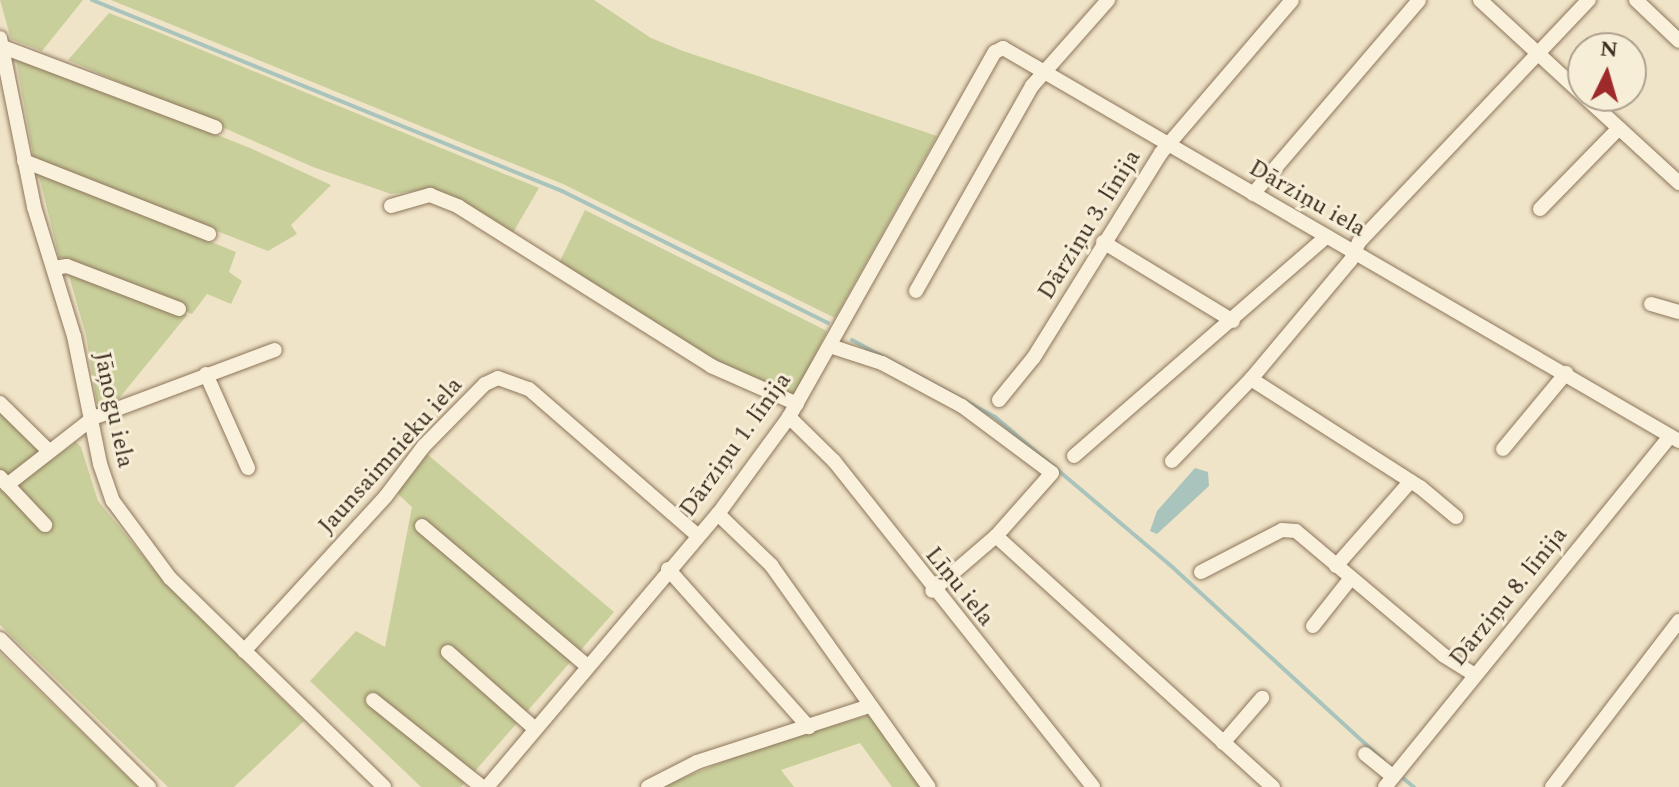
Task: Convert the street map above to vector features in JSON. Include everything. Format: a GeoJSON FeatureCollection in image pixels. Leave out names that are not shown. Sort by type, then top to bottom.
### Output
{"type":"FeatureCollection","features":[{"type":"Feature","properties":{"kind":"street"},"geometry":{"type":"LineString","coordinates":[[916,291],[1044,68],[1108,0]]}},
{"type":"Feature","properties":{"kind":"street"},"geometry":{"type":"LineString","coordinates":[[1253,194],[1419,0]]}},
{"type":"Feature","properties":{"kind":"street"},"geometry":{"type":"LineString","coordinates":[[1480,0],[1567,80]]}},
{"type":"Feature","properties":{"kind":"street"},"geometry":{"type":"LineString","coordinates":[[1172,461],[1251,379],[1354,252],[1589,0]]}},
{"type":"Feature","properties":{"kind":"street"},"geometry":{"type":"LineString","coordinates":[[1636,0],[1679,41]]}},
{"type":"Feature","properties":{"kind":"street","name":"Dārziņu 3. līnija"},"geometry":{"type":"LineString","coordinates":[[999,400],[1034,357],[1103,242],[1171,144],[1289,3]]}},
{"type":"Feature","properties":{"kind":"street"},"geometry":{"type":"LineString","coordinates":[[1,42],[215,127]]}},
{"type":"Feature","properties":{"kind":"street","name":"Jāņogu iela"},"geometry":{"type":"LineString","coordinates":[[1,42],[24,161],[93,418],[105,482],[137,537],[244,651],[384,787]]}},
{"type":"Feature","properties":{"kind":"street","name":"Dārziņu iela"},"geometry":{"type":"LineString","coordinates":[[949,136],[995,52],[1003,48],[1044,68],[1253,194],[1566,373],[1674,439]]}},
{"type":"Feature","properties":{"kind":"street"},"geometry":{"type":"LineString","coordinates":[[1602,112],[1679,183]]}},
{"type":"Feature","properties":{"kind":"street"},"geometry":{"type":"LineString","coordinates":[[1540,209],[1619,128]]}},
{"type":"Feature","properties":{"kind":"street","name":"Dārziņu 1. līnija"},"geometry":{"type":"LineString","coordinates":[[484,787],[718,514],[793,410],[949,136]]}},
{"type":"Feature","properties":{"kind":"street"},"geometry":{"type":"LineString","coordinates":[[24,161],[209,234]]}},
{"type":"Feature","properties":{"kind":"street"},"geometry":{"type":"LineString","coordinates":[[391,206],[430,195],[459,207],[711,366],[793,410]]}},
{"type":"Feature","properties":{"kind":"street"},"geometry":{"type":"LineString","coordinates":[[1074,456],[1233,321],[1327,236]]}},
{"type":"Feature","properties":{"kind":"street"},"geometry":{"type":"LineString","coordinates":[[1103,242],[1233,321]]}},
{"type":"Feature","properties":{"kind":"street"},"geometry":{"type":"LineString","coordinates":[[54,268],[67,266],[179,309]]}},
{"type":"Feature","properties":{"kind":"street"},"geometry":{"type":"LineString","coordinates":[[1651,304],[1679,312]]}},
{"type":"Feature","properties":{"kind":"street"},"geometry":{"type":"LineString","coordinates":[[830,346],[882,363],[962,406],[1052,473],[996,536],[932,591]]}},
{"type":"Feature","properties":{"kind":"street"},"geometry":{"type":"LineString","coordinates":[[45,525],[4,481],[93,418],[275,350]]}},
{"type":"Feature","properties":{"kind":"street"},"geometry":{"type":"LineString","coordinates":[[1503,449],[1566,373]]}},
{"type":"Feature","properties":{"kind":"street"},"geometry":{"type":"LineString","coordinates":[[206,374],[248,468]]}},
{"type":"Feature","properties":{"kind":"street","name":"Jaunsaimnieku iela"},"geometry":{"type":"LineString","coordinates":[[244,651],[386,496],[424,446],[485,384],[498,378],[529,389],[697,535]]}},
{"type":"Feature","properties":{"kind":"street"},"geometry":{"type":"LineString","coordinates":[[1251,379],[1411,481],[1456,517]]}},
{"type":"Feature","properties":{"kind":"street"},"geometry":{"type":"LineString","coordinates":[[0,403],[48,450]]}},
{"type":"Feature","properties":{"kind":"street","name":"Līņu iela"},"geometry":{"type":"LineString","coordinates":[[793,410],[932,591],[1093,787]]}},
{"type":"Feature","properties":{"kind":"street","name":"Dārziņu 8. līnija"},"geometry":{"type":"LineString","coordinates":[[1392,783],[1474,674],[1674,439]]}},
{"type":"Feature","properties":{"kind":"street"},"geometry":{"type":"LineString","coordinates":[[1336,566],[1411,481]]}},
{"type":"Feature","properties":{"kind":"street"},"geometry":{"type":"LineString","coordinates":[[718,514],[771,565],[929,787]]}},
{"type":"Feature","properties":{"kind":"street"},"geometry":{"type":"LineString","coordinates":[[422,526],[587,666]]}},
{"type":"Feature","properties":{"kind":"street"},"geometry":{"type":"LineString","coordinates":[[1201,572],[1282,530],[1296,531],[1443,655],[1474,674]]}},
{"type":"Feature","properties":{"kind":"street"},"geometry":{"type":"LineString","coordinates":[[996,536],[1273,787]]}},
{"type":"Feature","properties":{"kind":"street"},"geometry":{"type":"LineString","coordinates":[[668,569],[809,727]]}},
{"type":"Feature","properties":{"kind":"street"},"geometry":{"type":"LineString","coordinates":[[1313,626],[1351,578]]}},
{"type":"Feature","properties":{"kind":"street"},"geometry":{"type":"LineString","coordinates":[[1552,787],[1679,621]]}},
{"type":"Feature","properties":{"kind":"street"},"geometry":{"type":"LineString","coordinates":[[0,639],[149,787]]}},
{"type":"Feature","properties":{"kind":"street"},"geometry":{"type":"LineString","coordinates":[[448,652],[535,729]]}},
{"type":"Feature","properties":{"kind":"street"},"geometry":{"type":"LineString","coordinates":[[1223,743],[1262,698]]}},
{"type":"Feature","properties":{"kind":"street"},"geometry":{"type":"LineString","coordinates":[[373,700],[484,787]]}},
{"type":"Feature","properties":{"kind":"street"},"geometry":{"type":"LineString","coordinates":[[648,787],[697,762],[869,706]]}},
{"type":"Feature","properties":{"kind":"street"},"geometry":{"type":"LineString","coordinates":[[1365,754],[1392,783]]}},
{"type":"Feature","properties":{"kind":"green space"},"geometry":{"type":"Polygon","coordinates":[[[0,0],[83,0],[42,51],[11,39],[0,0]]]}},
{"type":"Feature","properties":{"kind":"green space"},"geometry":{"type":"Polygon","coordinates":[[[111,0],[594,0],[651,38],[683,51],[937,136],[835,318],[563,184],[111,0]]]}},
{"type":"Feature","properties":{"kind":"green space"},"geometry":{"type":"Polygon","coordinates":[[[109,13],[539,188],[511,236],[431,189],[391,194],[313,167],[68,60],[109,13]]]}},
{"type":"Feature","properties":{"kind":"green space"},"geometry":{"type":"Polygon","coordinates":[[[15,54],[250,148],[331,185],[291,225],[297,234],[268,251],[34,160],[15,54]]]}},
{"type":"Feature","properties":{"kind":"green space"},"geometry":{"type":"Polygon","coordinates":[[[38,172],[236,252],[229,272],[242,281],[231,304],[207,294],[192,314],[59,257],[38,172]]]}},
{"type":"Feature","properties":{"kind":"green space"},"geometry":{"type":"Polygon","coordinates":[[[585,210],[827,331],[795,395],[714,361],[559,263],[585,210]]]}},
{"type":"Feature","properties":{"kind":"green space"},"geometry":{"type":"Polygon","coordinates":[[[67,269],[187,315],[112,407],[97,404],[86,335],[67,269]]]}},
{"type":"Feature","properties":{"kind":"green space"},"geometry":{"type":"Polygon","coordinates":[[[0,409],[49,462],[76,442],[81,447],[98,501],[166,584],[304,721],[234,787],[168,787],[0,625],[0,409]]]}},
{"type":"Feature","properties":{"kind":"green space"},"geometry":{"type":"Polygon","coordinates":[[[427,454],[614,612],[461,787],[421,787],[310,681],[356,631],[385,647],[412,507],[397,493],[427,454]]]}},
{"type":"Feature","properties":{"kind":"green space"},"geometry":{"type":"Polygon","coordinates":[[[0,653],[138,787],[0,787],[0,653]]]}},
{"type":"Feature","properties":{"kind":"green space"},"geometry":{"type":"Polygon","coordinates":[[[869,715],[921,787],[892,787],[860,743],[781,770],[794,787],[660,787],[761,747],[869,715]]]}},
{"type":"Feature","properties":{"kind":"water"},"geometry":{"type":"Polygon","coordinates":[[[1195,468],[1208,472],[1209,486],[1157,534],[1150,531],[1157,511],[1195,468]]]}},
{"type":"Feature","properties":{"kind":"waterway"},"geometry":{"type":"LineString","coordinates":[[92,0],[562,191],[828,323]]}},
{"type":"Feature","properties":{"kind":"waterway"},"geometry":{"type":"LineString","coordinates":[[852,340],[995,417],[1169,564],[1384,761]]}},
{"type":"Feature","properties":{"kind":"waterway"},"geometry":{"type":"LineString","coordinates":[[1404,779],[1414,787]]}}]}
